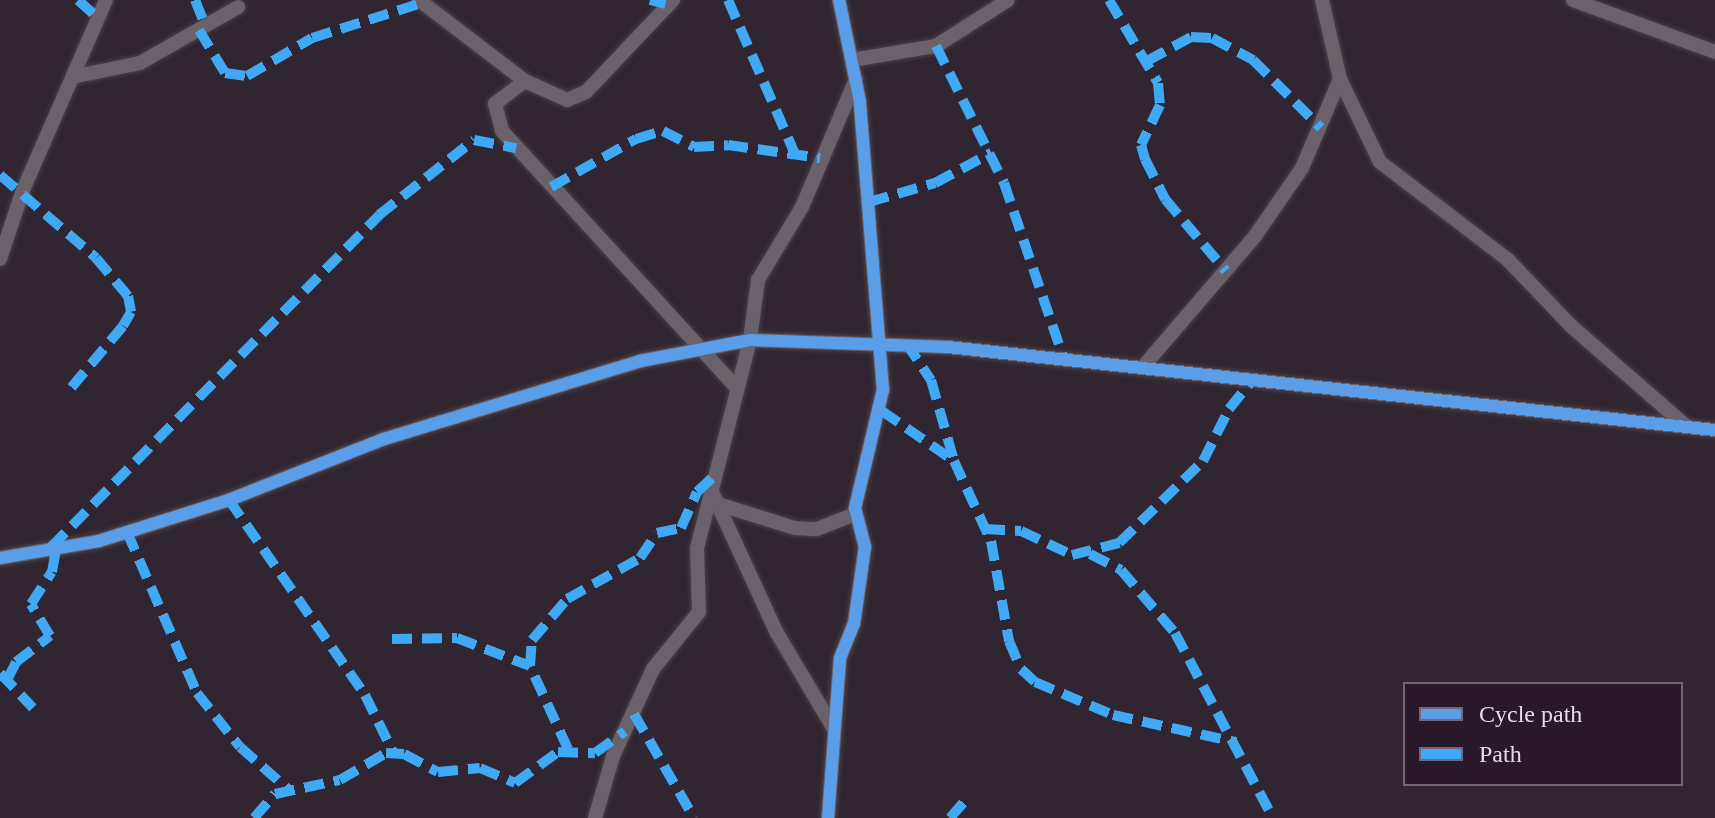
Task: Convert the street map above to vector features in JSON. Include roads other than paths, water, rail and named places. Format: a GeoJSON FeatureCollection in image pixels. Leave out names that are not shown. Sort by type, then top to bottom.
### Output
{"type":"FeatureCollection","features":[{"type":"Feature","properties":{"kind":"street"},"geometry":{"type":"LineString","coordinates":[[0,259],[106,0]]}},
{"type":"Feature","properties":{"kind":"street"},"geometry":{"type":"LineString","coordinates":[[419,0],[525,81],[557,97],[577,98],[673,0]]}},
{"type":"Feature","properties":{"kind":"street"},"geometry":{"type":"LineString","coordinates":[[828,818],[840,658],[854,624],[865,547],[855,514],[882,411],[856,78],[839,0]]}},
{"type":"Feature","properties":{"kind":"street"},"geometry":{"type":"LineString","coordinates":[[852,60],[936,46],[1008,0]]}},
{"type":"Feature","properties":{"kind":"street"},"geometry":{"type":"LineString","coordinates":[[1322,0],[1340,79],[1371,149],[1393,177],[1508,260],[1571,326],[1687,427]]}},
{"type":"Feature","properties":{"kind":"street"},"geometry":{"type":"LineString","coordinates":[[1573,0],[1715,52]]}},
{"type":"Feature","properties":{"kind":"street"},"geometry":{"type":"LineString","coordinates":[[72,77],[140,63],[238,7]]}},
{"type":"Feature","properties":{"kind":"street"},"geometry":{"type":"LineString","coordinates":[[595,818],[613,756],[653,669],[699,612],[697,548],[750,340],[758,280],[802,207],[856,78]]}},
{"type":"Feature","properties":{"kind":"street"},"geometry":{"type":"LineString","coordinates":[[1142,368],[1255,236],[1302,168],[1340,79]]}},
{"type":"Feature","properties":{"kind":"street"},"geometry":{"type":"LineString","coordinates":[[525,81],[495,104],[502,131],[697,348],[737,388]]}},
{"type":"Feature","properties":{"kind":"street"},"geometry":{"type":"LineString","coordinates":[[0,558],[99,541],[229,500],[384,439],[697,348],[750,340],[878,340],[1715,430]]}},
{"type":"Feature","properties":{"kind":"street"},"geometry":{"type":"LineString","coordinates":[[712,492],[721,505],[777,633],[835,731]]}},
{"type":"Feature","properties":{"kind":"street"},"geometry":{"type":"LineString","coordinates":[[721,505],[795,528],[817,529],[855,514]]}}]}
